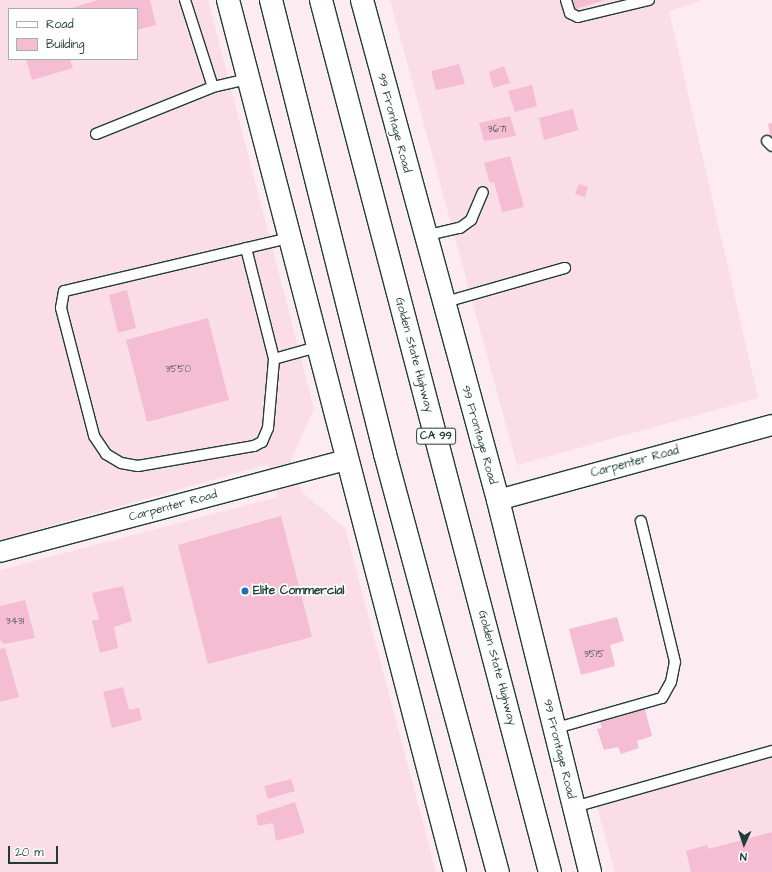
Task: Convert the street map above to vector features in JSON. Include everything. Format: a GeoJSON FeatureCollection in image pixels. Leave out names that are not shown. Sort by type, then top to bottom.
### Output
{"type":"FeatureCollection","features":[{"type":"Feature","properties":{"kind":"main road"},"geometry":{"type":"LineString","coordinates":[[228,0],[346,460],[455,872]]}},
{"type":"Feature","properties":{"kind":"main road"},"geometry":{"type":"LineString","coordinates":[[271,0],[385,454],[498,872]]}},
{"type":"Feature","properties":{"kind":"main road","name":"Golden State Highway"},"geometry":{"type":"LineString","coordinates":[[320,0],[550,872]]}},
{"type":"Feature","properties":{"kind":"main road","name":"99 Frontage Road"},"geometry":{"type":"LineString","coordinates":[[362,0],[442,303],[498,500],[553,729],[590,872]]}},
{"type":"Feature","properties":{"kind":"street","name":"Carpenter Road"},"geometry":{"type":"LineString","coordinates":[[498,500],[772,425]]}},
{"type":"Feature","properties":{"kind":"street","name":"Carpenter Road"},"geometry":{"type":"LineString","coordinates":[[0,552],[346,460]]}},
{"type":"Feature","properties":{"kind":"lane"},"geometry":{"type":"LineString","coordinates":[[185,0],[213,87]]}},
{"type":"Feature","properties":{"kind":"lane"},"geometry":{"type":"LineString","coordinates":[[566,0],[570,13],[578,18],[649,0]]}},
{"type":"Feature","properties":{"kind":"lane"},"geometry":{"type":"LineString","coordinates":[[96,134],[213,87],[248,79]]}},
{"type":"Feature","properties":{"kind":"lane"},"geometry":{"type":"LineString","coordinates":[[424,236],[460,228],[471,220],[483,192]]}},
{"type":"Feature","properties":{"kind":"lane"},"geometry":{"type":"LineString","coordinates":[[246,248],[274,359],[268,428],[262,442],[254,446],[138,466],[121,463],[106,454],[94,436],[61,308],[64,291],[246,248],[289,238]]}},
{"type":"Feature","properties":{"kind":"lane"},"geometry":{"type":"LineString","coordinates":[[442,303],[565,268]]}},
{"type":"Feature","properties":{"kind":"lane"},"geometry":{"type":"LineString","coordinates":[[274,359],[317,347]]}},
{"type":"Feature","properties":{"kind":"lane"},"geometry":{"type":"LineString","coordinates":[[553,729],[662,698],[671,682],[675,662],[641,521]]}},
{"type":"Feature","properties":{"kind":"lane"},"geometry":{"type":"LineString","coordinates":[[574,807],[772,751]]}},
{"type":"Feature","properties":{"kind":"shaded area"},"geometry":{"type":"Polygon","coordinates":[[[0,0],[208,0],[314,409],[291,459],[302,492],[345,528],[436,872],[0,872],[0,570],[278,497],[268,464],[0,540],[0,0]]]}},
{"type":"Feature","properties":{"kind":"shaded area"},"geometry":{"type":"Polygon","coordinates":[[[390,0],[703,0],[669,11],[758,398],[517,465],[390,0]]]}},
{"type":"Feature","properties":{"kind":"shaded area"},"geometry":{"type":"Polygon","coordinates":[[[772,756],[772,872],[615,872],[595,800],[772,756]]]}},
{"type":"Feature","properties":{"kind":"building"},"geometry":{"type":"Polygon","coordinates":[[[98,0],[150,0],[156,25],[138,30],[138,8],[71,8],[98,0]]]}},
{"type":"Feature","properties":{"kind":"building"},"geometry":{"type":"Polygon","coordinates":[[[573,0],[605,0],[575,9],[573,0]]]}},
{"type":"Feature","properties":{"kind":"building"},"geometry":{"type":"Polygon","coordinates":[[[26,60],[70,60],[73,68],[32,80],[26,60]]]}},
{"type":"Feature","properties":{"kind":"building"},"geometry":{"type":"Polygon","coordinates":[[[459,64],[465,84],[436,90],[431,71],[459,64]]]}},
{"type":"Feature","properties":{"kind":"building"},"geometry":{"type":"Polygon","coordinates":[[[504,66],[510,83],[493,88],[489,72],[504,66]]]}},
{"type":"Feature","properties":{"kind":"building"},"geometry":{"type":"Polygon","coordinates":[[[532,85],[537,106],[515,112],[508,91],[532,85]]]}},
{"type":"Feature","properties":{"kind":"building"},"geometry":{"type":"Polygon","coordinates":[[[573,109],[578,130],[544,140],[539,118],[573,109]]]}},
{"type":"Feature","properties":{"kind":"building"},"geometry":{"type":"Polygon","coordinates":[[[510,116],[516,136],[484,141],[479,123],[510,116]]]}},
{"type":"Feature","properties":{"kind":"building"},"geometry":{"type":"Polygon","coordinates":[[[772,123],[772,140],[771,140],[768,124],[772,123]]]}},
{"type":"Feature","properties":{"kind":"building"},"geometry":{"type":"Polygon","coordinates":[[[510,156],[524,207],[502,212],[494,182],[490,183],[484,163],[510,156]]]}},
{"type":"Feature","properties":{"kind":"building"},"geometry":{"type":"Polygon","coordinates":[[[579,184],[588,187],[585,197],[575,194],[579,184]]]}},
{"type":"Feature","properties":{"kind":"building"},"geometry":{"type":"Polygon","coordinates":[[[127,290],[136,328],[118,333],[109,295],[127,290]]]}},
{"type":"Feature","properties":{"kind":"building"},"geometry":{"type":"Polygon","coordinates":[[[208,318],[229,400],[147,422],[126,340],[208,318]]]}},
{"type":"Feature","properties":{"kind":"building","name":"Elite Commercial"},"geometry":{"type":"Polygon","coordinates":[[[281,516],[312,637],[208,664],[178,545],[281,516]]]}},
{"type":"Feature","properties":{"kind":"building"},"geometry":{"type":"Polygon","coordinates":[[[123,586],[132,621],[114,627],[118,648],[100,653],[92,621],[99,619],[92,593],[123,586]]]}},
{"type":"Feature","properties":{"kind":"building"},"geometry":{"type":"Polygon","coordinates":[[[25,600],[35,638],[4,644],[0,640],[0,606],[25,600]]]}},
{"type":"Feature","properties":{"kind":"building"},"geometry":{"type":"Polygon","coordinates":[[[617,617],[624,641],[610,645],[615,666],[581,675],[569,629],[617,617]]]}},
{"type":"Feature","properties":{"kind":"building"},"geometry":{"type":"Polygon","coordinates":[[[5,648],[19,697],[0,702],[0,649],[5,648]]]}},
{"type":"Feature","properties":{"kind":"building"},"geometry":{"type":"Polygon","coordinates":[[[123,687],[129,710],[139,708],[142,720],[112,728],[103,692],[123,687]]]}},
{"type":"Feature","properties":{"kind":"building"},"geometry":{"type":"Polygon","coordinates":[[[644,706],[652,736],[637,741],[639,748],[621,754],[618,747],[604,750],[597,729],[602,728],[600,722],[644,706]]]}},
{"type":"Feature","properties":{"kind":"building"},"geometry":{"type":"Polygon","coordinates":[[[291,779],[295,791],[268,799],[264,786],[291,779]]]}},
{"type":"Feature","properties":{"kind":"building"},"geometry":{"type":"Polygon","coordinates":[[[295,802],[305,833],[276,841],[273,823],[258,826],[256,815],[295,802]]]}},
{"type":"Feature","properties":{"kind":"building"},"geometry":{"type":"Polygon","coordinates":[[[772,832],[772,872],[691,872],[686,851],[707,845],[708,849],[772,832]]]}},
{"type":"Feature","properties":{"kind":"place","name":"Elite Commercial"},"geometry":{"type":"Point","coordinates":[245,591]}}]}
